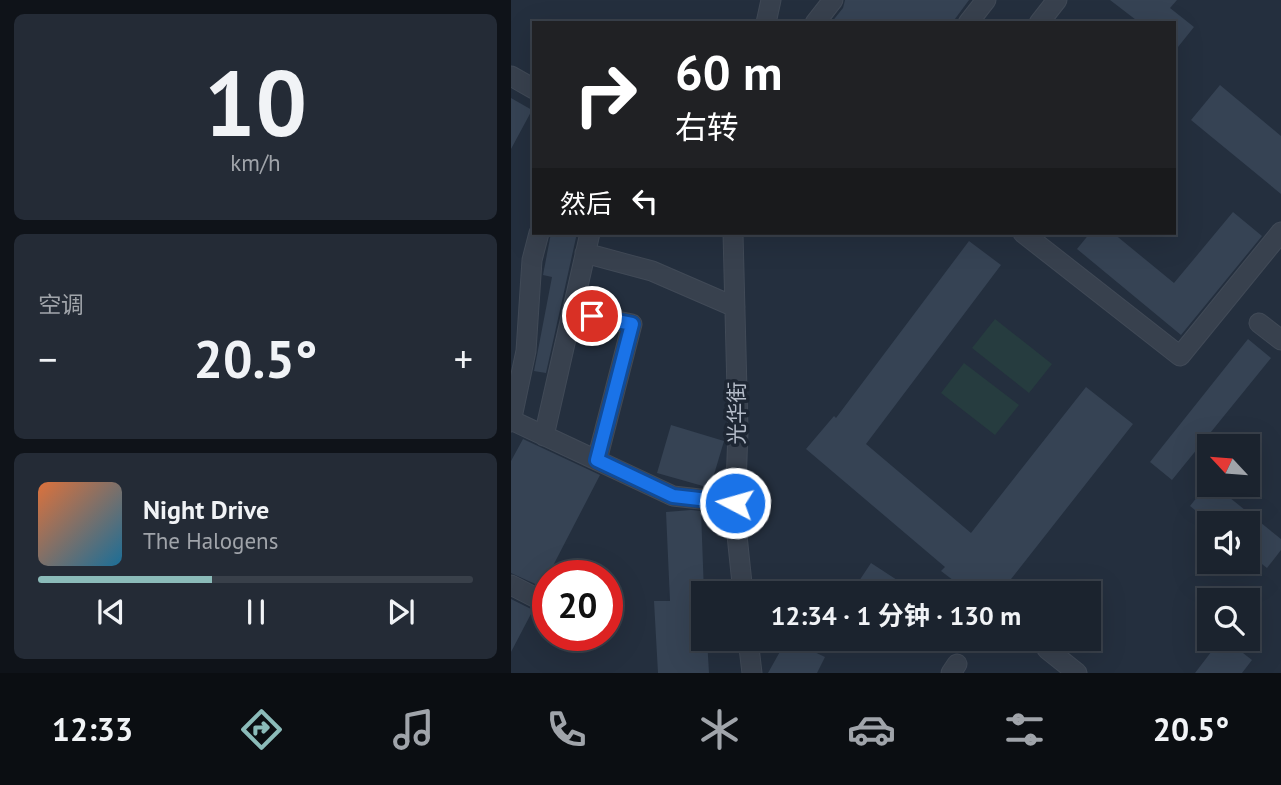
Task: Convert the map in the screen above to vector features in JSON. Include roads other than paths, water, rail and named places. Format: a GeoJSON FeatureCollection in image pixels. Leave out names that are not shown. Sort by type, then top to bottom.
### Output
{"type":"FeatureCollection","features":[{"type":"Feature","properties":{"kind":"street"},"geometry":{"type":"LineString","coordinates":[[766,21],[771,0]]}},
{"type":"Feature","properties":{"kind":"street"},"geometry":{"type":"LineString","coordinates":[[817,21],[833,0]]}},
{"type":"Feature","properties":{"kind":"street"},"geometry":{"type":"LineString","coordinates":[[970,21],[986,0]]}},
{"type":"Feature","properties":{"kind":"street"},"geometry":{"type":"LineString","coordinates":[[1041,21],[1057,0]]}},
{"type":"Feature","properties":{"kind":"street"},"geometry":{"type":"LineString","coordinates":[[511,76],[532,88]]}},
{"type":"Feature","properties":{"kind":"street"},"geometry":{"type":"LineString","coordinates":[[1026,235],[1179,356],[1281,232]]}},
{"type":"Feature","properties":{"kind":"street"},"geometry":{"type":"LineString","coordinates":[[538,235],[532,260],[526,351],[511,421],[673,496],[735,503]]}},
{"type":"Feature","properties":{"kind":"street"},"geometry":{"type":"LineString","coordinates":[[544,436],[590,235]]}},
{"type":"Feature","properties":{"kind":"street","name":"光华街"},"geometry":{"type":"LineString","coordinates":[[733,235],[738,430],[735,503],[742,581]]}},
{"type":"Feature","properties":{"kind":"street"},"geometry":{"type":"LineString","coordinates":[[586,253],[652,271],[735,307]]}},
{"type":"Feature","properties":{"kind":"street"},"geometry":{"type":"LineString","coordinates":[[572,312],[632,324],[597,460]]}},
{"type":"Feature","properties":{"kind":"street"},"geometry":{"type":"LineString","coordinates":[[1259,323],[1281,341]]}},
{"type":"Feature","properties":{"kind":"street"},"geometry":{"type":"LineString","coordinates":[[511,585],[532,596]]}},
{"type":"Feature","properties":{"kind":"street"},"geometry":{"type":"LineString","coordinates":[[749,651],[752,673]]}},
{"type":"Feature","properties":{"kind":"street"},"geometry":{"type":"LineString","coordinates":[[1050,651],[1077,673]]}}]}
